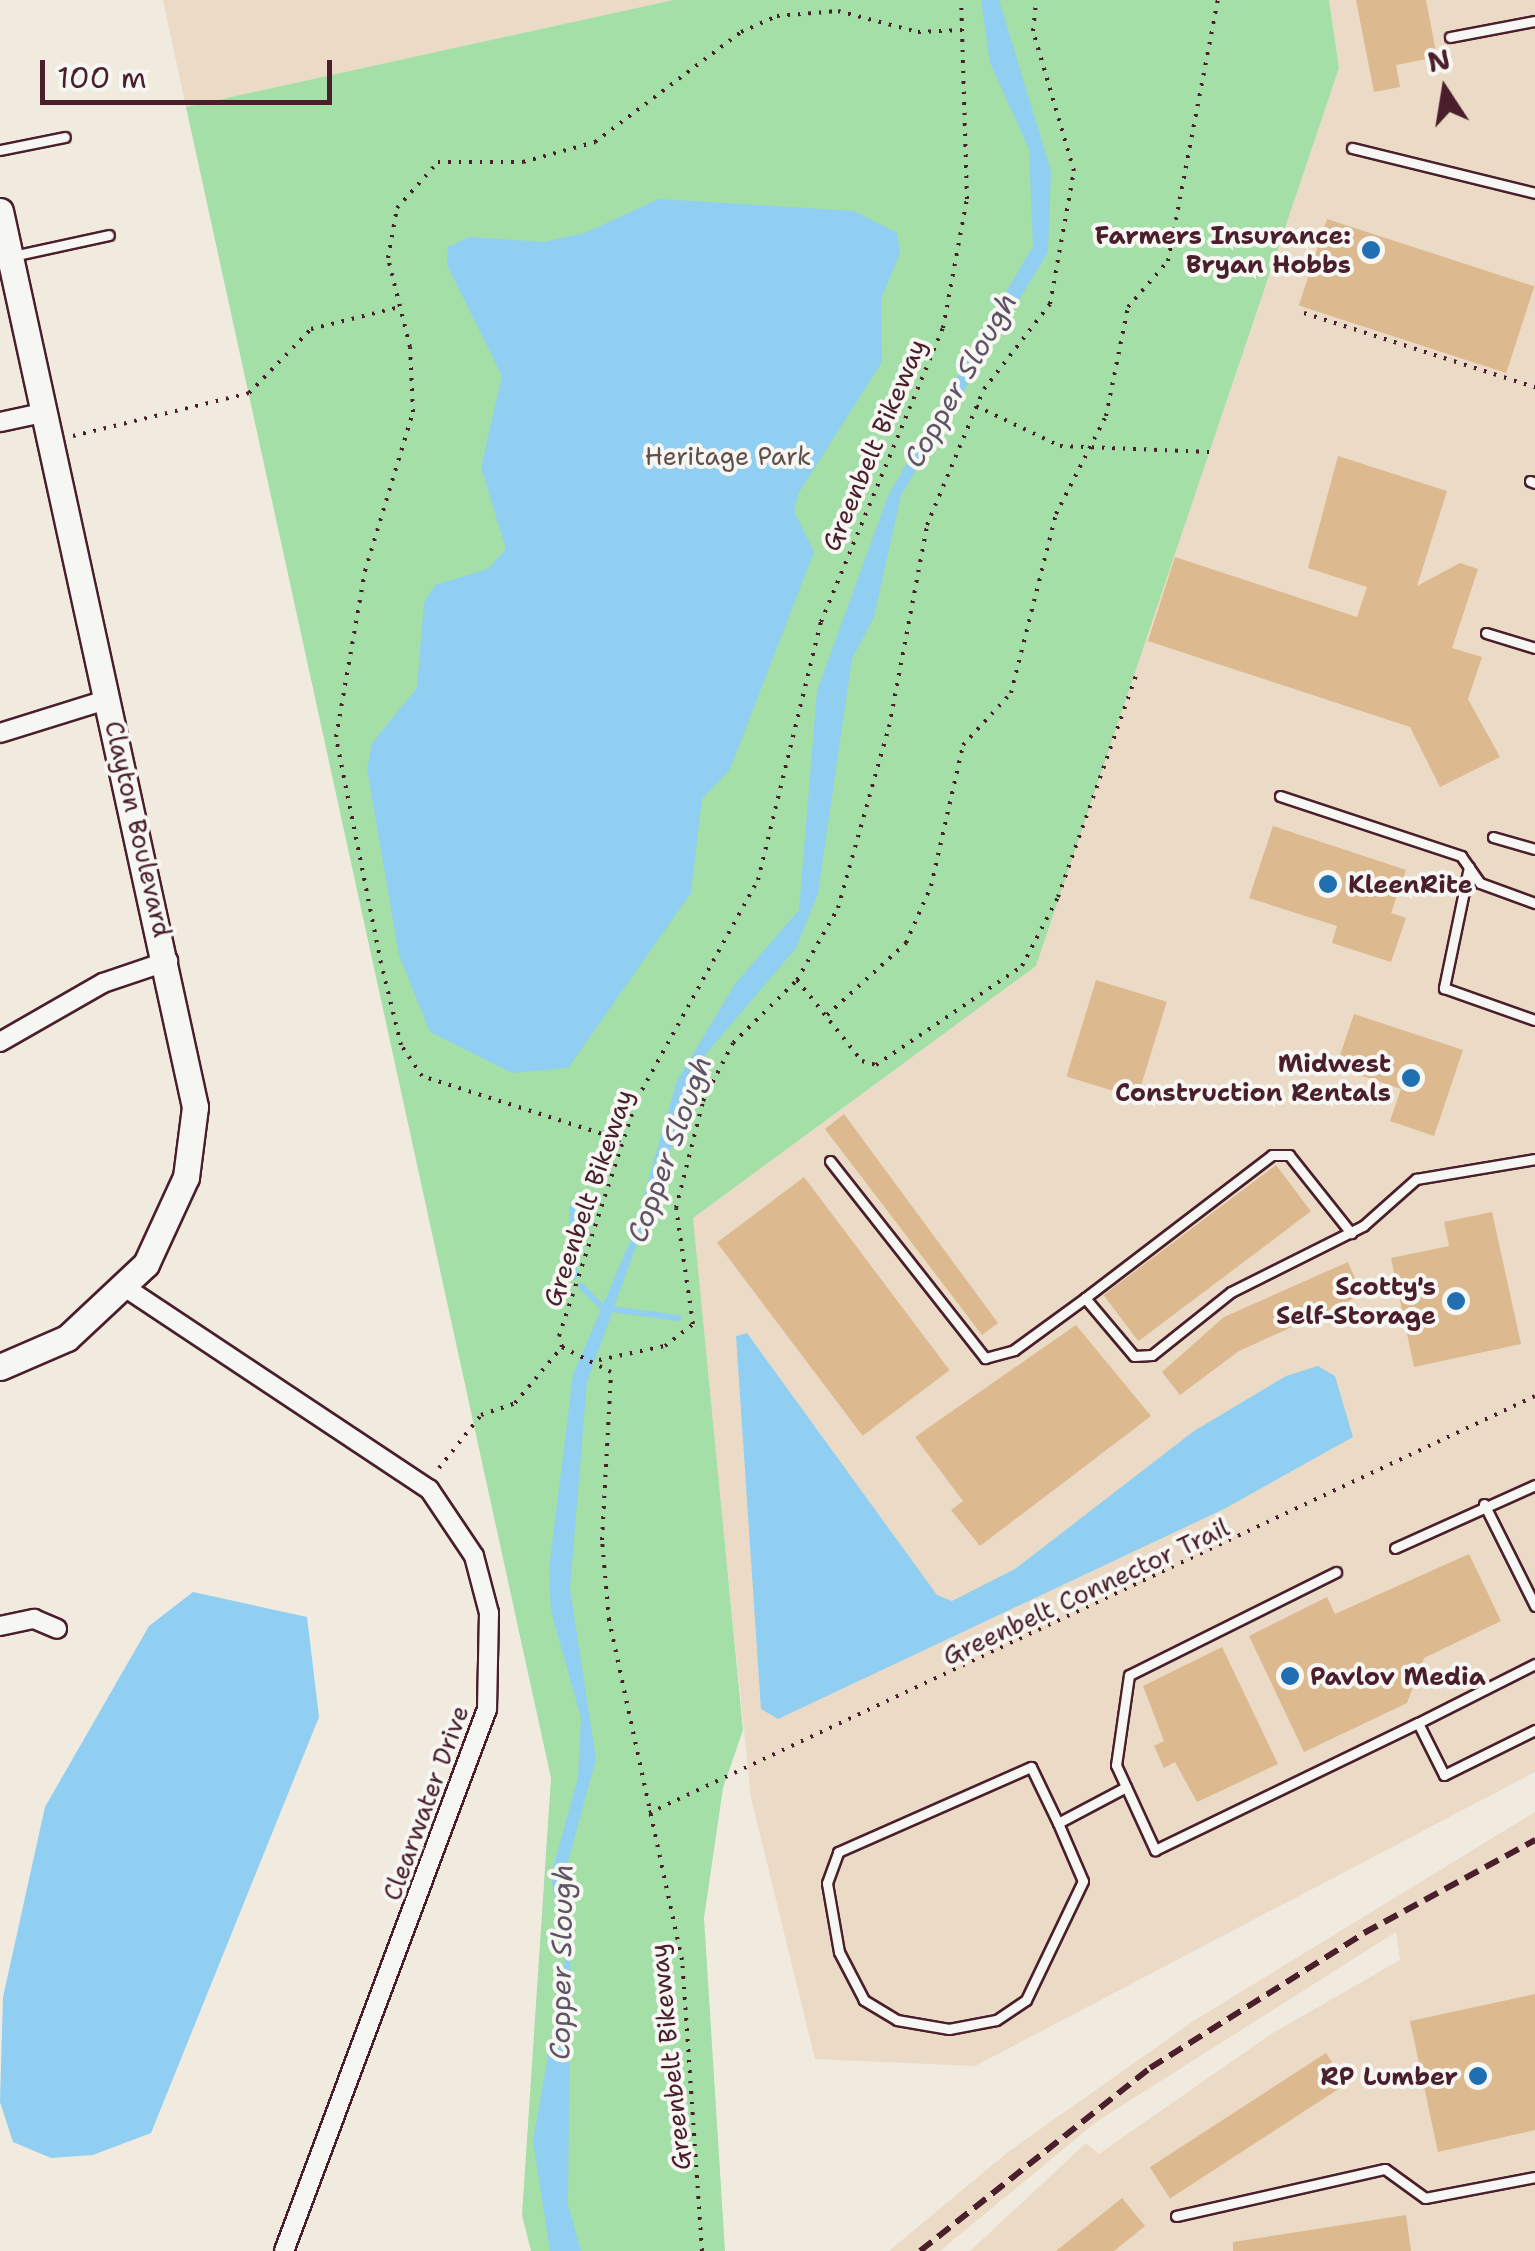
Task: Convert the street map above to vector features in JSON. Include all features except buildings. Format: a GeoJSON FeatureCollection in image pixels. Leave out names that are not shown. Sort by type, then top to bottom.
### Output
{"type":"FeatureCollection","features":[{"type":"Feature","properties":{"kind":"street","name":"Clayton Boulevard"},"geometry":{"type":"LineString","coordinates":[[0,211],[193,1082],[193,1143],[173,1214],[126,1288],[67,1338],[0,1367]]}},
{"type":"Feature","properties":{"kind":"street"},"geometry":{"type":"LineString","coordinates":[[0,422],[42,413]]}},
{"type":"Feature","properties":{"kind":"street"},"geometry":{"type":"LineString","coordinates":[[0,733],[110,699]]}},
{"type":"Feature","properties":{"kind":"street"},"geometry":{"type":"LineString","coordinates":[[0,1042],[103,983],[168,960]]}},
{"type":"Feature","properties":{"kind":"street","name":"Clearwater Drive"},"geometry":{"type":"LineString","coordinates":[[126,1288],[429,1489],[469,1545],[489,1614],[486,1710],[284,2251]]}},
{"type":"Feature","properties":{"kind":"street"},"geometry":{"type":"LineString","coordinates":[[0,1626],[34,1619],[57,1629]]}},
{"type":"Feature","properties":{"kind":"lane"},"geometry":{"type":"LineString","coordinates":[[1450,37],[1535,21]]}},
{"type":"Feature","properties":{"kind":"lane"},"geometry":{"type":"LineString","coordinates":[[0,150],[65,137]]}},
{"type":"Feature","properties":{"kind":"lane"},"geometry":{"type":"LineString","coordinates":[[1352,148],[1535,193]]}},
{"type":"Feature","properties":{"kind":"lane"},"geometry":{"type":"LineString","coordinates":[[10,257],[109,235]]}},
{"type":"Feature","properties":{"kind":"lane"},"geometry":{"type":"LineString","coordinates":[[1486,633],[1535,648]]}},
{"type":"Feature","properties":{"kind":"lane"},"geometry":{"type":"LineString","coordinates":[[1280,796],[1462,856],[1480,883],[1535,903]]}},
{"type":"Feature","properties":{"kind":"lane"},"geometry":{"type":"LineString","coordinates":[[1493,837],[1535,849]]}},
{"type":"Feature","properties":{"kind":"lane"},"geometry":{"type":"LineString","coordinates":[[1468,867],[1444,988],[1535,1020]]}},
{"type":"Feature","properties":{"kind":"lane"},"geometry":{"type":"LineString","coordinates":[[830,1161],[985,1358],[1014,1350],[1272,1155],[1289,1155],[1350,1232]]}},
{"type":"Feature","properties":{"kind":"lane"},"geometry":{"type":"LineString","coordinates":[[1085,1298],[1134,1356],[1152,1355],[1231,1292],[1350,1232],[1432,1172],[1535,1159]]}},
{"type":"Feature","properties":{"kind":"lane"},"geometry":{"type":"LineString","coordinates":[[1395,1548],[1484,1504],[1535,1485]]}},
{"type":"Feature","properties":{"kind":"lane"},"geometry":{"type":"LineString","coordinates":[[1484,1504],[1535,1606]]}},
{"type":"Feature","properties":{"kind":"lane"},"geometry":{"type":"LineString","coordinates":[[1336,1572],[1128,1675],[1117,1747],[1126,1787],[1155,1850],[1535,1664]]}},
{"type":"Feature","properties":{"kind":"lane"},"geometry":{"type":"LineString","coordinates":[[1418,1723],[1444,1775],[1535,1730]]}},
{"type":"Feature","properties":{"kind":"lane"},"geometry":{"type":"LineString","coordinates":[[1031,1767],[1058,1823],[1083,1880],[1026,2000],[996,2020],[948,2029],[898,2020],[864,2000],[839,1952],[827,1883],[838,1852],[1031,1767]]}},
{"type":"Feature","properties":{"kind":"lane"},"geometry":{"type":"LineString","coordinates":[[1058,1823],[1126,1787]]}},
{"type":"Feature","properties":{"kind":"lane"},"geometry":{"type":"LineString","coordinates":[[1176,2216],[1384,2168],[1425,2198],[1535,2177]]}},
{"type":"Feature","properties":{"kind":"path","name":"Greenbelt Bikeway"},"geometry":{"type":"LineString","coordinates":[[702,2251],[686,1994],[610,1620],[602,1540],[611,1372],[597,1360],[562,1347],[621,1140],[758,880],[821,622],[943,328],[967,200],[961,0]]}},
{"type":"Feature","properties":{"kind":"path"},"geometry":{"type":"LineString","coordinates":[[597,1360],[665,1346],[694,1324],[676,1208],[702,1101],[733,1043],[797,980],[838,908],[889,726],[926,525],[976,406],[1050,304],[1072,209],[1074,172],[1037,52],[1036,0]]}},
{"type":"Feature","properties":{"kind":"path"},"geometry":{"type":"LineString","coordinates":[[828,1015],[888,964],[917,922],[963,745],[1011,693],[1050,531],[1094,446],[1128,307],[1172,248],[1218,0]]}},
{"type":"Feature","properties":{"kind":"path"},"geometry":{"type":"LineString","coordinates":[[621,1140],[514,1102],[447,1091],[422,1076],[402,1045],[336,738],[365,570],[412,412],[400,308],[388,258],[397,208],[438,162],[523,162],[594,142],[741,32],[777,16],[838,11],[918,32],[962,30]]}},
{"type":"Feature","properties":{"kind":"path"},"geometry":{"type":"LineString","coordinates":[[73,436],[249,393],[311,329],[400,308]]}},
{"type":"Feature","properties":{"kind":"path"},"geometry":{"type":"LineString","coordinates":[[1304,312],[1535,387]]}},
{"type":"Feature","properties":{"kind":"path"},"geometry":{"type":"LineString","coordinates":[[976,406],[1032,438],[1094,446],[1210,452]]}},
{"type":"Feature","properties":{"kind":"path"},"geometry":{"type":"LineString","coordinates":[[797,980],[862,1062],[876,1065],[1022,966],[1058,897],[1136,676]]}},
{"type":"Feature","properties":{"kind":"path"},"geometry":{"type":"LineString","coordinates":[[439,1468],[481,1415],[515,1403],[562,1347]]}},
{"type":"Feature","properties":{"kind":"path","name":"Greenbelt Connector Trail"},"geometry":{"type":"LineString","coordinates":[[649,1813],[1535,1396]]}},
{"type":"Feature","properties":{"kind":"shaded area"},"geometry":{"type":"Polygon","coordinates":[[[163,0],[673,0],[186,107],[163,0]]]}},
{"type":"Feature","properties":{"kind":"shaded area"},"geometry":{"type":"Polygon","coordinates":[[[1329,0],[1535,0],[1535,1772],[975,2066],[815,2059],[751,1798],[691,1218],[1036,966],[1339,68],[1329,0]]]}},
{"type":"Feature","properties":{"kind":"shaded area"},"geometry":{"type":"Polygon","coordinates":[[[1535,1812],[1535,2251],[970,2251],[1086,2143],[1099,2154],[1271,2034],[1400,1960],[1396,1932],[1096,2122],[940,2251],[889,2251],[1008,2152],[1195,2020],[1535,1812]]]}},
{"type":"Feature","properties":{"kind":"green space","name":"Heritage Park"},"geometry":{"type":"Polygon","coordinates":[[[673,0],[1329,0],[1339,68],[1036,966],[693,1218],[743,1730],[723,1788],[704,1918],[725,2251],[531,2251],[522,2215],[551,1778],[186,107],[673,0]]]}},
{"type":"Feature","properties":{"kind":"water","name":"Copper Slough"},"geometry":{"type":"Polygon","coordinates":[[[981,0],[999,0],[1051,171],[1048,252],[901,495],[874,617],[852,659],[818,893],[796,948],[705,1055],[587,1382],[570,1589],[596,1759],[563,1880],[571,1921],[568,2204],[581,2251],[550,2251],[533,2141],[565,1961],[551,1875],[578,1778],[581,1718],[551,1611],[549,1569],[573,1375],[632,1237],[677,1081],[735,984],[799,910],[817,691],[888,496],[1033,246],[1029,149],[990,63],[981,0]]]}},
{"type":"Feature","properties":{"kind":"water"},"geometry":{"type":"Polygon","coordinates":[[[659,199],[854,211],[897,233],[900,253],[881,299],[882,362],[798,494],[794,511],[814,552],[730,769],[702,799],[691,893],[568,1068],[512,1073],[430,1032],[399,955],[367,769],[372,743],[417,688],[424,603],[435,585],[488,569],[506,549],[481,467],[502,376],[447,265],[448,247],[469,237],[544,242],[585,233],[659,199]]]}},
{"type":"Feature","properties":{"kind":"water"},"geometry":{"type":"Polygon","coordinates":[[[747,1333],[937,1595],[952,1601],[1015,1569],[1194,1431],[1286,1376],[1318,1366],[1335,1376],[1353,1437],[1224,1509],[778,1719],[761,1709],[736,1336],[747,1333]]]}},
{"type":"Feature","properties":{"kind":"water"},"geometry":{"type":"Polygon","coordinates":[[[193,1592],[307,1617],[319,1717],[151,2133],[93,2155],[51,2158],[13,2142],[0,2102],[3,1997],[45,1807],[149,1626],[193,1592]]]}},
{"type":"Feature","properties":{"kind":"waterway"},"geometry":{"type":"LineString","coordinates":[[572,1209],[574,1277]]}},
{"type":"Feature","properties":{"kind":"waterway"},"geometry":{"type":"LineString","coordinates":[[581,1286],[603,1308],[678,1318]]}},
{"type":"Feature","properties":{"kind":"railway"},"geometry":{"type":"LineString","coordinates":[[920,2251],[1150,2068],[1364,1933],[1535,1840]]}},
{"type":"Feature","properties":{"kind":"place","name":"Farmers Insurance: Bryan Hobbs"},"geometry":{"type":"Point","coordinates":[1371,250]}},
{"type":"Feature","properties":{"kind":"place","name":"KleenRite"},"geometry":{"type":"Point","coordinates":[1328,884]}},
{"type":"Feature","properties":{"kind":"place","name":"Midwest Construction Rentals"},"geometry":{"type":"Point","coordinates":[1411,1078]}},
{"type":"Feature","properties":{"kind":"place","name":"Scotty's Self-Storage"},"geometry":{"type":"Point","coordinates":[1456,1301]}},
{"type":"Feature","properties":{"kind":"place","name":"Pavlov Media"},"geometry":{"type":"Point","coordinates":[1290,1676]}},
{"type":"Feature","properties":{"kind":"place","name":"RP Lumber"},"geometry":{"type":"Point","coordinates":[1478,2076]}}]}
